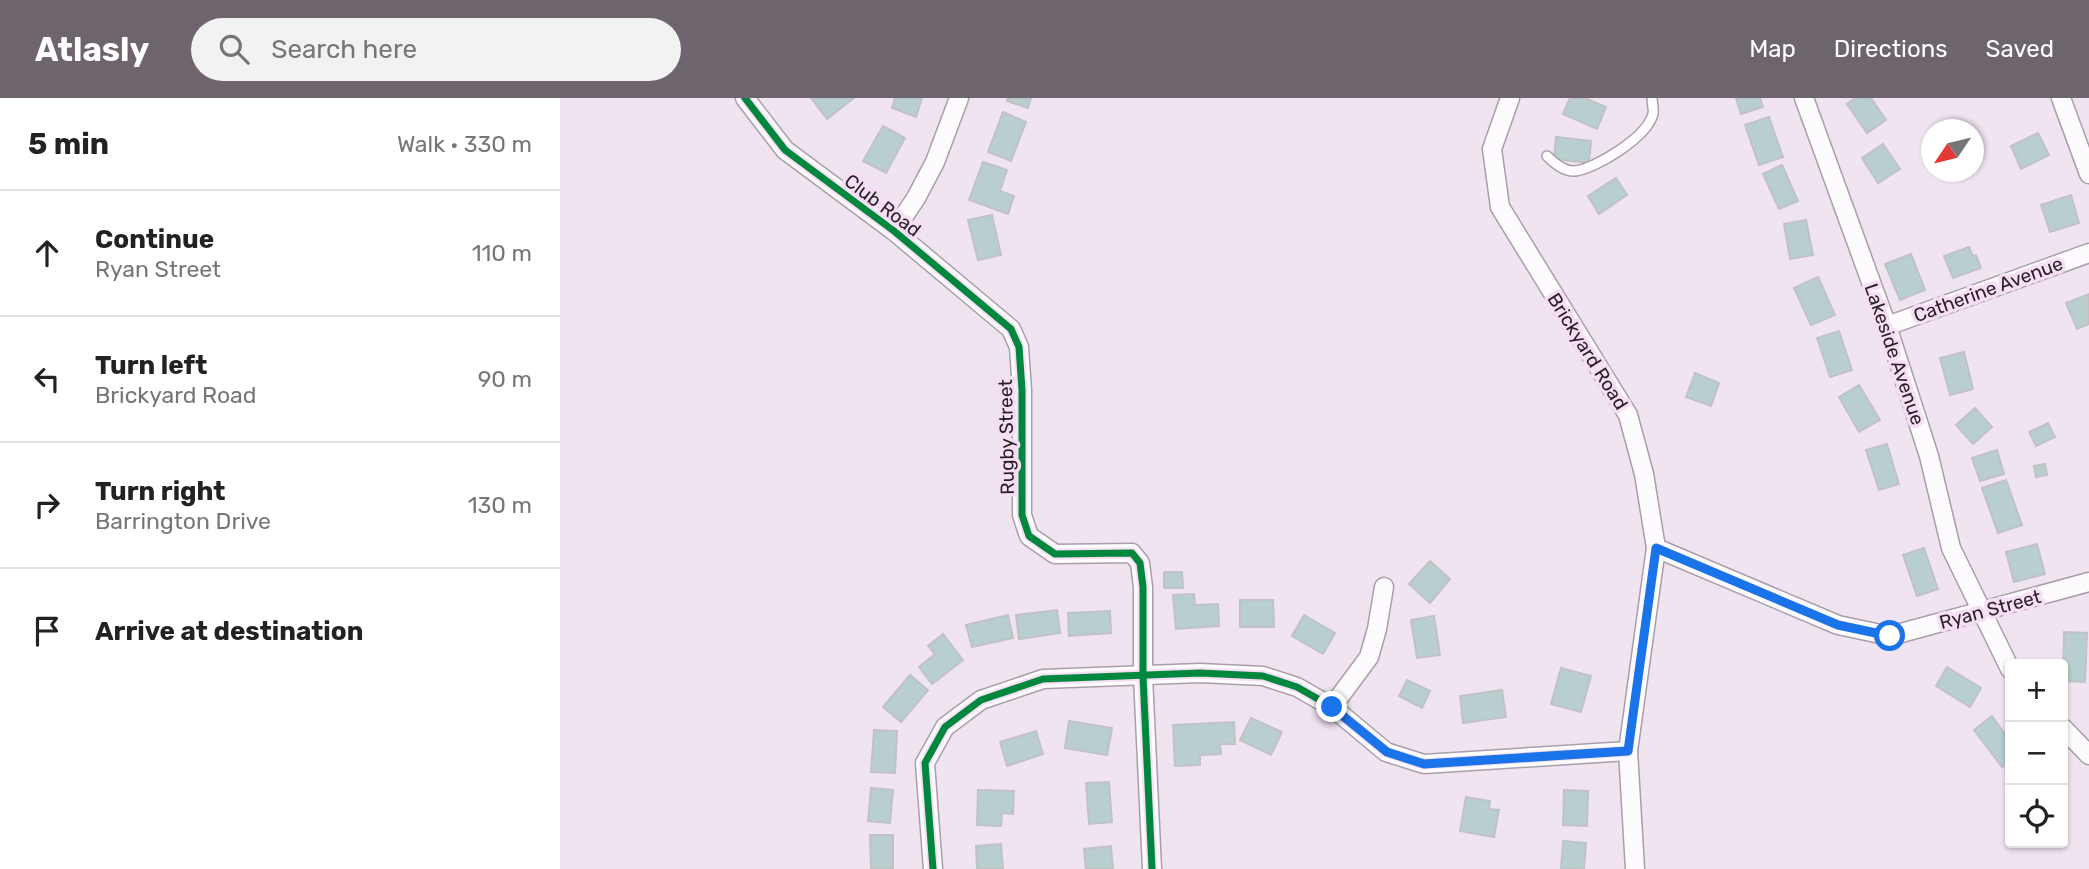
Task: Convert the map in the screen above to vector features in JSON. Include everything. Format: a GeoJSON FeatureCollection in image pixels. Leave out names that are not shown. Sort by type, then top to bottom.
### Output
{"type":"FeatureCollection","features":[{"type":"Feature","properties":{"kind":"street","name":"Club Road"},"geometry":{"type":"LineString","coordinates":[[745,98],[785,150],[894,231],[1011,329]]}},
{"type":"Feature","properties":{"kind":"street"},"geometry":{"type":"LineString","coordinates":[[894,231],[935,162],[959,98]]}},
{"type":"Feature","properties":{"kind":"street","name":"Brickyard Road"},"geometry":{"type":"LineString","coordinates":[[1510,98],[1492,149],[1500,207],[1628,415],[1644,474],[1656,548],[1628,751],[1635,869]]}},
{"type":"Feature","properties":{"kind":"street","name":"Lakeside Avenue"},"geometry":{"type":"LineString","coordinates":[[1804,98],[1887,326],[1929,456],[1951,548],[2005,659]]}},
{"type":"Feature","properties":{"kind":"street"},"geometry":{"type":"LineString","coordinates":[[2061,98],[2089,174]]}},
{"type":"Feature","properties":{"kind":"street","name":"Catherine Avenue"},"geometry":{"type":"LineString","coordinates":[[1887,326],[2089,253]]}},
{"type":"Feature","properties":{"kind":"street","name":"Rugby Street"},"geometry":{"type":"LineString","coordinates":[[1011,329],[1019,347],[1022,390],[1022,515],[1029,536],[1055,554],[1132,553],[1140,563],[1152,869]]}},
{"type":"Feature","properties":{"kind":"street","name":"Ryan Street"},"geometry":{"type":"LineString","coordinates":[[1656,548],[1838,625],[1890,636],[2089,582]]}},
{"type":"Feature","properties":{"kind":"street"},"geometry":{"type":"LineString","coordinates":[[1332,707],[1369,657],[1384,587]]}},
{"type":"Feature","properties":{"kind":"street"},"geometry":{"type":"LineString","coordinates":[[933,869],[925,764],[945,727],[981,700],[1043,679],[1200,673],[1263,676],[1297,687],[1332,707],[1387,752],[1424,764],[1628,751]]}},
{"type":"Feature","properties":{"kind":"street"},"geometry":{"type":"LineString","coordinates":[[2068,733],[2089,755]]}},
{"type":"Feature","properties":{"kind":"lane"},"geometry":{"type":"LineString","coordinates":[[1546,156],[1557,166],[1573,171],[1595,164],[1643,132],[1653,114],[1652,98]]}},
{"type":"Feature","properties":{"kind":"building"},"geometry":{"type":"Polygon","coordinates":[[[811,98],[854,98],[827,119],[811,98]]]}},
{"type":"Feature","properties":{"kind":"building"},"geometry":{"type":"Polygon","coordinates":[[[895,98],[922,98],[916,117],[892,108],[895,98]]]}},
{"type":"Feature","properties":{"kind":"building"},"geometry":{"type":"Polygon","coordinates":[[[1008,98],[1031,98],[1028,108],[1007,101],[1008,98]]]}},
{"type":"Feature","properties":{"kind":"building"},"geometry":{"type":"Polygon","coordinates":[[[1570,98],[1585,98],[1606,107],[1597,129],[1563,114],[1570,98]]]}},
{"type":"Feature","properties":{"kind":"building"},"geometry":{"type":"Polygon","coordinates":[[[1736,98],[1760,98],[1763,107],[1741,114],[1736,98]]]}},
{"type":"Feature","properties":{"kind":"building"},"geometry":{"type":"Polygon","coordinates":[[[1855,98],[1871,98],[1886,120],[1867,133],[1847,104],[1855,98]]]}},
{"type":"Feature","properties":{"kind":"building"},"geometry":{"type":"Polygon","coordinates":[[[1003,112],[1026,122],[1011,161],[988,152],[1003,112]]]}},
{"type":"Feature","properties":{"kind":"building"},"geometry":{"type":"Polygon","coordinates":[[[1769,117],[1783,157],[1759,165],[1745,125],[1769,117]]]}},
{"type":"Feature","properties":{"kind":"building"},"geometry":{"type":"Polygon","coordinates":[[[883,126],[905,138],[886,173],[863,161],[883,126]]]}},
{"type":"Feature","properties":{"kind":"building"},"geometry":{"type":"Polygon","coordinates":[[[2038,133],[2049,155],[2021,169],[2011,146],[2038,133]]]}},
{"type":"Feature","properties":{"kind":"building"},"geometry":{"type":"Polygon","coordinates":[[[1556,137],[1591,141],[1589,163],[1554,159],[1556,137]]]}},
{"type":"Feature","properties":{"kind":"building"},"geometry":{"type":"Polygon","coordinates":[[[1883,144],[1900,169],[1878,183],[1862,158],[1883,144]]]}},
{"type":"Feature","properties":{"kind":"building"},"geometry":{"type":"Polygon","coordinates":[[[983,162],[1007,170],[1000,191],[1014,196],[1008,214],[969,200],[983,162]]]}},
{"type":"Feature","properties":{"kind":"building"},"geometry":{"type":"Polygon","coordinates":[[[1782,165],[1798,201],[1779,209],[1763,174],[1782,165]]]}},
{"type":"Feature","properties":{"kind":"building"},"geometry":{"type":"Polygon","coordinates":[[[1616,178],[1627,195],[1599,214],[1588,196],[1616,178]]]}},
{"type":"Feature","properties":{"kind":"building"},"geometry":{"type":"Polygon","coordinates":[[[2071,195],[2079,223],[2050,232],[2041,205],[2071,195]]]}},
{"type":"Feature","properties":{"kind":"building"},"geometry":{"type":"Polygon","coordinates":[[[992,215],[1001,255],[978,260],[968,220],[992,215]]]}},
{"type":"Feature","properties":{"kind":"building"},"geometry":{"type":"Polygon","coordinates":[[[1806,220],[1813,255],[1790,259],[1784,224],[1806,220]]]}},
{"type":"Feature","properties":{"kind":"building"},"geometry":{"type":"Polygon","coordinates":[[[1969,247],[1973,256],[1976,255],[1981,268],[1953,278],[1944,256],[1969,247]]]}},
{"type":"Feature","properties":{"kind":"building"},"geometry":{"type":"Polygon","coordinates":[[[1911,254],[1925,290],[1900,300],[1885,264],[1911,254]]]}},
{"type":"Feature","properties":{"kind":"building"},"geometry":{"type":"Polygon","coordinates":[[[1818,277],[1835,315],[1811,325],[1794,288],[1818,277]]]}},
{"type":"Feature","properties":{"kind":"building"},"geometry":{"type":"Polygon","coordinates":[[[2089,294],[2089,324],[2077,329],[2066,303],[2089,294]]]}},
{"type":"Feature","properties":{"kind":"building"},"geometry":{"type":"Polygon","coordinates":[[[1839,331],[1852,370],[1830,377],[1817,338],[1839,331]]]}},
{"type":"Feature","properties":{"kind":"building"},"geometry":{"type":"Polygon","coordinates":[[[1964,352],[1973,389],[1950,395],[1940,358],[1964,352]]]}},
{"type":"Feature","properties":{"kind":"building"},"geometry":{"type":"Polygon","coordinates":[[[1695,373],[1719,383],[1711,406],[1686,397],[1695,373]]]}},
{"type":"Feature","properties":{"kind":"building"},"geometry":{"type":"Polygon","coordinates":[[[1859,385],[1880,420],[1859,432],[1839,397],[1859,385]]]}},
{"type":"Feature","properties":{"kind":"building"},"geometry":{"type":"Polygon","coordinates":[[[1975,408],[1992,427],[1973,444],[1956,425],[1975,408]]]}},
{"type":"Feature","properties":{"kind":"building"},"geometry":{"type":"Polygon","coordinates":[[[2048,423],[2055,437],[2036,446],[2029,432],[2048,423]]]}},
{"type":"Feature","properties":{"kind":"building"},"geometry":{"type":"Polygon","coordinates":[[[1887,444],[1899,484],[1879,490],[1866,450],[1887,444]]]}},
{"type":"Feature","properties":{"kind":"building"},"geometry":{"type":"Polygon","coordinates":[[[1997,450],[2004,474],[1980,481],[1972,458],[1997,450]]]}},
{"type":"Feature","properties":{"kind":"building"},"geometry":{"type":"Polygon","coordinates":[[[2045,464],[2047,475],[2036,477],[2034,466],[2045,464]]]}},
{"type":"Feature","properties":{"kind":"building"},"geometry":{"type":"Polygon","coordinates":[[[2006,480],[2022,525],[1998,533],[1982,488],[2006,480]]]}},
{"type":"Feature","properties":{"kind":"building"},"geometry":{"type":"Polygon","coordinates":[[[2037,544],[2045,574],[2014,582],[2006,552],[2037,544]]]}},
{"type":"Feature","properties":{"kind":"building"},"geometry":{"type":"Polygon","coordinates":[[[1924,548],[1938,589],[1917,596],[1903,555],[1924,548]]]}},
{"type":"Feature","properties":{"kind":"building"},"geometry":{"type":"Polygon","coordinates":[[[1430,561],[1450,579],[1430,603],[1409,584],[1430,561]]]}},
{"type":"Feature","properties":{"kind":"building"},"geometry":{"type":"Polygon","coordinates":[[[1164,572],[1182,572],[1183,588],[1164,588],[1164,572]]]}},
{"type":"Feature","properties":{"kind":"building"},"geometry":{"type":"Polygon","coordinates":[[[1194,594],[1195,605],[1218,604],[1219,626],[1176,629],[1173,595],[1194,594]]]}},
{"type":"Feature","properties":{"kind":"building"},"geometry":{"type":"Polygon","coordinates":[[[1240,600],[1273,600],[1274,627],[1240,627],[1240,600]]]}},
{"type":"Feature","properties":{"kind":"building"},"geometry":{"type":"Polygon","coordinates":[[[1057,610],[1060,633],[1019,639],[1016,615],[1057,610]]]}},
{"type":"Feature","properties":{"kind":"building"},"geometry":{"type":"Polygon","coordinates":[[[1110,611],[1111,633],[1069,636],[1068,613],[1110,611]]]}},
{"type":"Feature","properties":{"kind":"building"},"geometry":{"type":"Polygon","coordinates":[[[1008,615],[1013,638],[972,647],[966,625],[1008,615]]]}},
{"type":"Feature","properties":{"kind":"building"},"geometry":{"type":"Polygon","coordinates":[[[1304,615],[1335,633],[1323,654],[1292,636],[1304,615]]]}},
{"type":"Feature","properties":{"kind":"building"},"geometry":{"type":"Polygon","coordinates":[[[1434,616],[1440,655],[1417,658],[1411,620],[1434,616]]]}},
{"type":"Feature","properties":{"kind":"building"},"geometry":{"type":"Polygon","coordinates":[[[2064,632],[2087,633],[2085,682],[2068,681],[2068,659],[2063,659],[2064,632]]]}},
{"type":"Feature","properties":{"kind":"building"},"geometry":{"type":"Polygon","coordinates":[[[943,634],[963,660],[932,684],[919,667],[935,654],[928,646],[943,634]]]}},
{"type":"Feature","properties":{"kind":"building"},"geometry":{"type":"Polygon","coordinates":[[[1947,667],[1981,688],[1970,707],[1936,686],[1947,667]]]}},
{"type":"Feature","properties":{"kind":"building"},"geometry":{"type":"Polygon","coordinates":[[[1561,668],[1591,676],[1581,712],[1551,704],[1561,668]]]}},
{"type":"Feature","properties":{"kind":"building"},"geometry":{"type":"Polygon","coordinates":[[[910,675],[928,690],[901,722],[883,707],[910,675]]]}},
{"type":"Feature","properties":{"kind":"building"},"geometry":{"type":"Polygon","coordinates":[[[1407,680],[1430,691],[1422,708],[1399,696],[1407,680]]]}},
{"type":"Feature","properties":{"kind":"building"},"geometry":{"type":"Polygon","coordinates":[[[1502,690],[1506,717],[1463,723],[1460,696],[1502,690]]]}},
{"type":"Feature","properties":{"kind":"building"},"geometry":{"type":"Polygon","coordinates":[[[1992,716],[2005,734],[2005,765],[2002,767],[1974,730],[1992,716]]]}},
{"type":"Feature","properties":{"kind":"building"},"geometry":{"type":"Polygon","coordinates":[[[1251,718],[1282,732],[1271,755],[1240,740],[1251,718]]]}},
{"type":"Feature","properties":{"kind":"building"},"geometry":{"type":"Polygon","coordinates":[[[1069,721],[1112,728],[1107,755],[1065,748],[1069,721]]]}},
{"type":"Feature","properties":{"kind":"building"},"geometry":{"type":"Polygon","coordinates":[[[1234,722],[1235,744],[1220,744],[1221,754],[1200,755],[1200,765],[1175,766],[1173,725],[1234,722]]]}},
{"type":"Feature","properties":{"kind":"building"},"geometry":{"type":"Polygon","coordinates":[[[874,730],[897,731],[895,773],[871,772],[874,730]]]}},
{"type":"Feature","properties":{"kind":"building"},"geometry":{"type":"Polygon","coordinates":[[[1036,731],[1043,754],[1007,766],[1000,742],[1036,731]]]}},
{"type":"Feature","properties":{"kind":"building"},"geometry":{"type":"Polygon","coordinates":[[[1109,782],[1112,822],[1089,824],[1086,783],[1109,782]]]}},
{"type":"Feature","properties":{"kind":"building"},"geometry":{"type":"Polygon","coordinates":[[[871,788],[893,790],[890,823],[868,821],[871,788]]]}},
{"type":"Feature","properties":{"kind":"building"},"geometry":{"type":"Polygon","coordinates":[[[978,790],[1014,791],[1013,814],[1002,813],[1001,826],[977,825],[978,790]]]}},
{"type":"Feature","properties":{"kind":"building"},"geometry":{"type":"Polygon","coordinates":[[[1564,790],[1588,791],[1587,826],[1563,825],[1564,790]]]}},
{"type":"Feature","properties":{"kind":"building"},"geometry":{"type":"Polygon","coordinates":[[[1466,797],[1490,801],[1489,809],[1499,810],[1494,837],[1460,831],[1466,797]]]}},
{"type":"Feature","properties":{"kind":"building"},"geometry":{"type":"Polygon","coordinates":[[[870,835],[893,835],[893,868],[871,869],[870,835]]]}},
{"type":"Feature","properties":{"kind":"building"},"geometry":{"type":"Polygon","coordinates":[[[1563,841],[1586,843],[1584,869],[1561,869],[1563,841]]]}},
{"type":"Feature","properties":{"kind":"building"},"geometry":{"type":"Polygon","coordinates":[[[1001,844],[1003,869],[977,869],[976,846],[1001,844]]]}},
{"type":"Feature","properties":{"kind":"building"},"geometry":{"type":"Polygon","coordinates":[[[1111,846],[1113,869],[1086,869],[1084,849],[1111,846]]]}},
{"type":"Feature","properties":{"kind":"cycle path"},"geometry":{"type":"LineString","coordinates":[[745,98],[785,150],[894,231],[1011,329],[1019,347],[1022,390],[1022,515],[1029,536],[1055,554],[1132,553],[1140,563],[1152,869]]}},
{"type":"Feature","properties":{"kind":"cycle path"},"geometry":{"type":"LineString","coordinates":[[933,869],[925,763],[945,727],[981,700],[1043,679],[1200,673],[1263,676],[1297,687],[1332,707],[1386,752],[1424,764],[1628,751]]}},
{"type":"Feature","properties":{"kind":"route"},"geometry":{"type":"LineString","coordinates":[[1332,707],[1387,752],[1424,764],[1628,751],[1656,548],[1838,625],[1890,636]]}}]}
